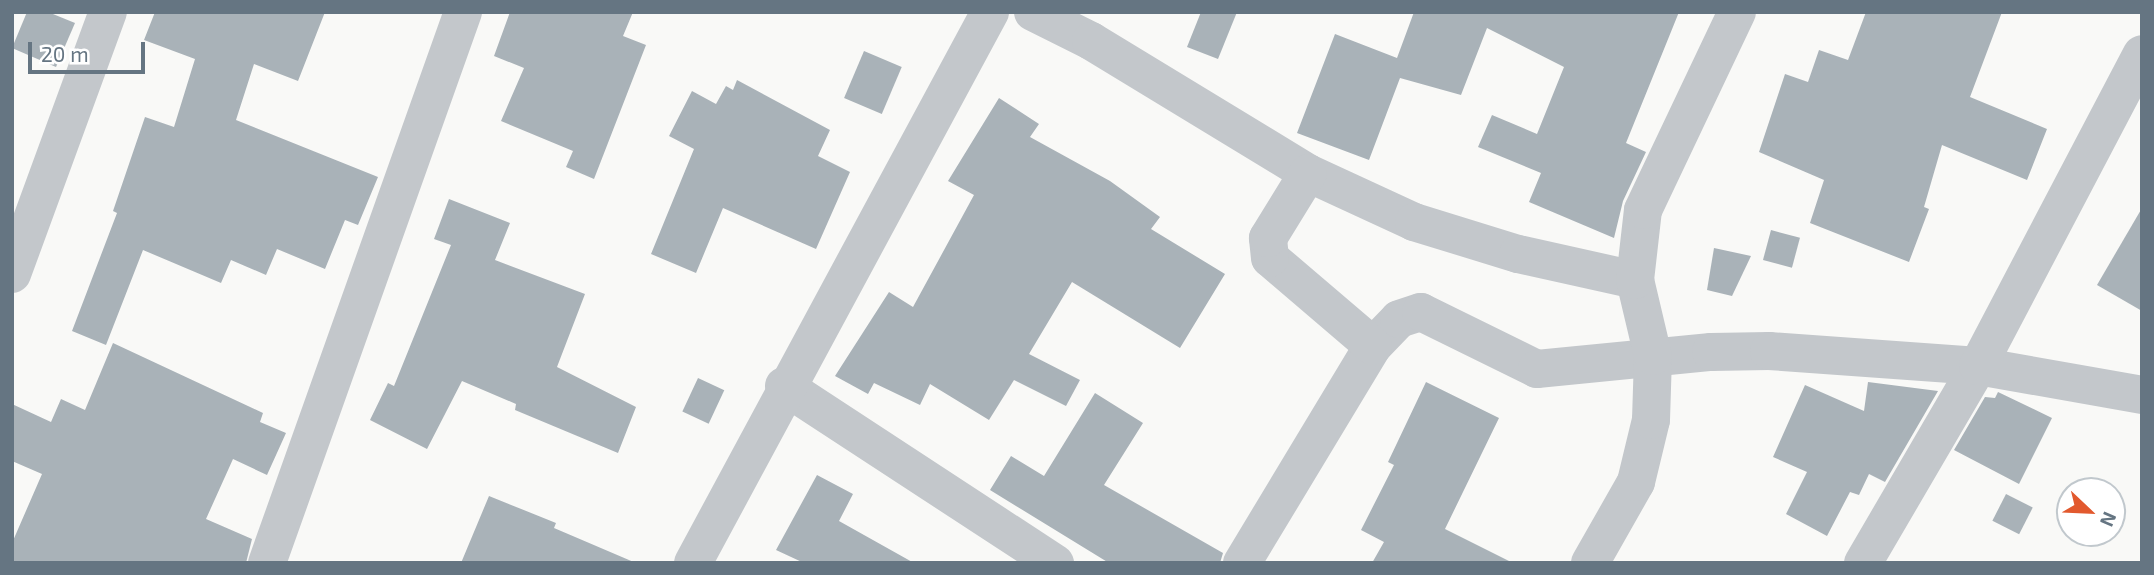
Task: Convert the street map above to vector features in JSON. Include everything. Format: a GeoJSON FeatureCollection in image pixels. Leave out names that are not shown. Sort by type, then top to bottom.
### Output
{"type":"FeatureCollection","features":[{"type":"Feature","properties":{"kind":"street"},"geometry":{"type":"LineString","coordinates":[[12,274],[108,12]]}},
{"type":"Feature","properties":{"kind":"street"},"geometry":{"type":"LineString","coordinates":[[267,563],[463,12]]}},
{"type":"Feature","properties":{"kind":"street"},"geometry":{"type":"LineString","coordinates":[[693,563],[785,386],[990,12]]}},
{"type":"Feature","properties":{"kind":"street"},"geometry":{"type":"LineString","coordinates":[[1590,563],[1636,482],[1645,452],[1655,386],[1653,356],[1635,281],[1635,248],[1649,195],[1737,12]]}},
{"type":"Feature","properties":{"kind":"street"},"geometry":{"type":"LineString","coordinates":[[1036,13],[1146,74],[1308,173],[1414,222],[1461,237],[1635,281]]}},
{"type":"Feature","properties":{"kind":"street"},"geometry":{"type":"LineString","coordinates":[[1863,563],[1978,366],[2142,54]]}},
{"type":"Feature","properties":{"kind":"street"},"geometry":{"type":"LineString","coordinates":[[1308,173],[1268,239],[1270,258],[1373,346]]}},
{"type":"Feature","properties":{"kind":"street"},"geometry":{"type":"LineString","coordinates":[[1242,563],[1373,346],[1399,319],[1421,312],[1537,369],[1653,356],[1769,351],[1978,366],[2142,395]]}},
{"type":"Feature","properties":{"kind":"street"},"geometry":{"type":"LineString","coordinates":[[785,386],[1055,563]]}},
{"type":"Feature","properties":{"kind":"building"},"geometry":{"type":"Polygon","coordinates":[[[27,12],[48,12],[75,23],[56,67],[12,48],[27,12]]]}},
{"type":"Feature","properties":{"kind":"building"},"geometry":{"type":"Polygon","coordinates":[[[155,12],[325,12],[298,81],[254,64],[236,120],[378,177],[358,225],[345,220],[325,269],[277,249],[266,275],[231,260],[221,283],[143,250],[106,345],[72,331],[117,213],[113,211],[145,117],[174,127],[195,59],[144,40],[155,12]]]}},
{"type":"Feature","properties":{"kind":"building"},"geometry":{"type":"Polygon","coordinates":[[[510,12],[633,12],[623,36],[646,45],[594,179],[566,167],[573,151],[501,121],[524,68],[494,56],[510,12]]]}},
{"type":"Feature","properties":{"kind":"building"},"geometry":{"type":"Polygon","coordinates":[[[1201,12],[1237,12],[1218,59],[1187,47],[1201,12]]]}},
{"type":"Feature","properties":{"kind":"building"},"geometry":{"type":"Polygon","coordinates":[[[1414,12],[1679,12],[1626,143],[1646,152],[1623,201],[1614,238],[1529,202],[1541,173],[1478,147],[1492,115],[1537,134],[1564,67],[1487,28],[1461,95],[1400,78],[1369,160],[1297,133],[1335,34],[1397,58],[1414,12]]]}},
{"type":"Feature","properties":{"kind":"building"},"geometry":{"type":"Polygon","coordinates":[[[1866,12],[2002,12],[1970,97],[2047,129],[2027,180],[1942,145],[1924,207],[1929,209],[1909,262],[1810,223],[1824,180],[1759,152],[1785,74],[1808,82],[1819,50],[1848,60],[1866,12]]]}},
{"type":"Feature","properties":{"kind":"building"},"geometry":{"type":"Polygon","coordinates":[[[864,51],[902,67],[882,114],[844,98],[864,51]]]}},
{"type":"Feature","properties":{"kind":"building"},"geometry":{"type":"Polygon","coordinates":[[[737,80],[830,130],[818,156],[850,172],[816,249],[723,208],[696,273],[651,254],[694,149],[669,136],[692,91],[716,104],[726,86],[733,90],[737,80]]]}},
{"type":"Feature","properties":{"kind":"building"},"geometry":{"type":"Polygon","coordinates":[[[999,98],[1039,124],[1030,137],[1110,181],[1160,217],[1151,229],[1225,274],[1180,348],[1072,282],[1029,354],[1080,380],[1066,406],[1014,380],[989,420],[930,384],[920,405],[874,383],[868,394],[835,376],[889,292],[913,307],[974,195],[948,181],[999,98]]]}},
{"type":"Feature","properties":{"kind":"building"},"geometry":{"type":"Polygon","coordinates":[[[449,199],[510,223],[495,260],[585,294],[557,367],[636,407],[618,453],[515,410],[516,404],[462,381],[427,449],[370,420],[388,383],[394,386],[451,245],[434,239],[449,199]]]}},
{"type":"Feature","properties":{"kind":"building"},"geometry":{"type":"Polygon","coordinates":[[[2142,208],[2142,311],[2097,285],[2142,208]]]}},
{"type":"Feature","properties":{"kind":"building"},"geometry":{"type":"Polygon","coordinates":[[[1771,230],[1800,238],[1792,268],[1763,260],[1771,230]]]}},
{"type":"Feature","properties":{"kind":"building"},"geometry":{"type":"Polygon","coordinates":[[[1714,248],[1751,256],[1732,296],[1707,290],[1714,248]]]}},
{"type":"Feature","properties":{"kind":"building"},"geometry":{"type":"Polygon","coordinates":[[[113,343],[263,413],[260,422],[286,433],[267,475],[233,459],[206,519],[252,539],[246,563],[12,563],[12,543],[42,474],[12,461],[12,404],[51,422],[61,399],[85,410],[113,343]]]}},
{"type":"Feature","properties":{"kind":"building"},"geometry":{"type":"Polygon","coordinates":[[[698,378],[724,390],[709,424],[682,412],[698,378]]]}},
{"type":"Feature","properties":{"kind":"building"},"geometry":{"type":"Polygon","coordinates":[[[1426,382],[1499,418],[1445,529],[1513,563],[1372,563],[1384,542],[1361,530],[1394,465],[1388,462],[1426,382]]]}},
{"type":"Feature","properties":{"kind":"building"},"geometry":{"type":"Polygon","coordinates":[[[1868,382],[1938,391],[1885,482],[1869,474],[1859,495],[1850,492],[1827,536],[1786,514],[1807,472],[1773,457],[1805,385],[1864,411],[1868,382]]]}},
{"type":"Feature","properties":{"kind":"building"},"geometry":{"type":"Polygon","coordinates":[[[1998,392],[2052,418],[2019,484],[1954,450],[1985,397],[1995,398],[1998,392]]]}},
{"type":"Feature","properties":{"kind":"building"},"geometry":{"type":"Polygon","coordinates":[[[1095,393],[1143,423],[1104,485],[1223,553],[1220,563],[1109,563],[990,490],[1011,456],[1044,476],[1095,393]]]}},
{"type":"Feature","properties":{"kind":"building"},"geometry":{"type":"Polygon","coordinates":[[[817,475],[853,494],[839,521],[914,563],[804,563],[776,550],[817,475]]]}},
{"type":"Feature","properties":{"kind":"building"},"geometry":{"type":"Polygon","coordinates":[[[2006,494],[2033,508],[2019,534],[1992,521],[2006,494]]]}},
{"type":"Feature","properties":{"kind":"building"},"geometry":{"type":"Polygon","coordinates":[[[489,496],[556,523],[554,528],[636,563],[461,563],[489,496]]]}}]}
